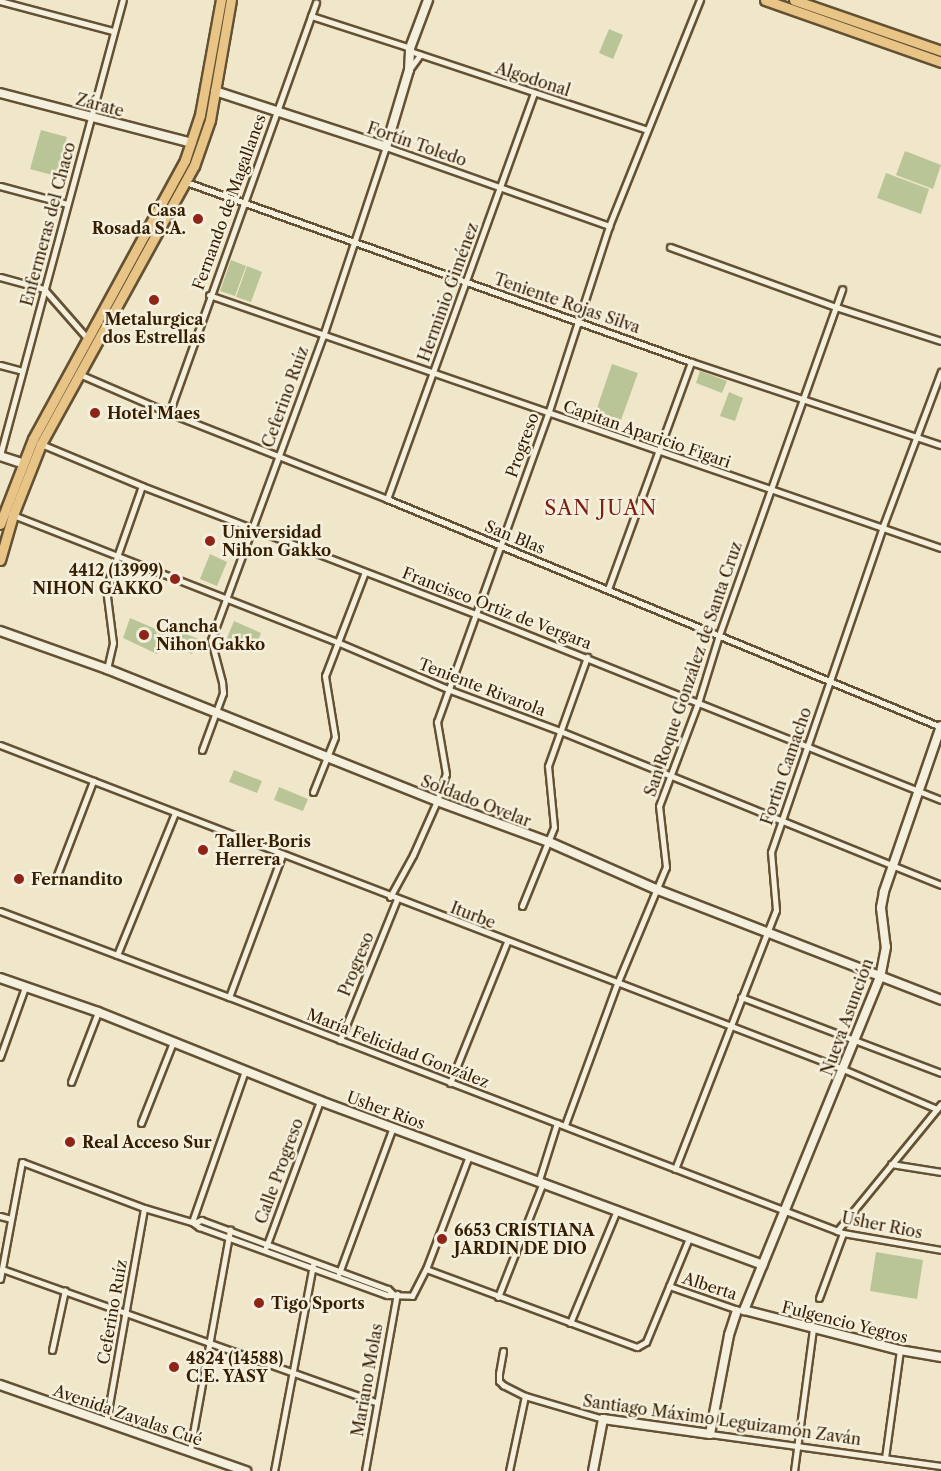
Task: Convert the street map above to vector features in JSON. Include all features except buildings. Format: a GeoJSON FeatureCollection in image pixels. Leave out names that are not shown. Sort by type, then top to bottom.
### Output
{"type":"FeatureCollection","features":[{"type":"Feature","properties":{"kind":"highway"},"geometry":{"type":"LineString","coordinates":[[0,524],[22,463],[177,177],[192,143],[221,0]]}},
{"type":"Feature","properties":{"kind":"highway"},"geometry":{"type":"LineString","coordinates":[[0,560],[12,515],[41,444],[186,182],[205,140],[231,0]]}},
{"type":"Feature","properties":{"kind":"highway"},"geometry":{"type":"LineString","coordinates":[[765,0],[941,62]]}},
{"type":"Feature","properties":{"kind":"highway"},"geometry":{"type":"LineString","coordinates":[[794,0],[941,51]]}},
{"type":"Feature","properties":{"kind":"street","name":"Enfermeras del Chaco"},"geometry":{"type":"LineString","coordinates":[[0,455],[123,0]]}},
{"type":"Feature","properties":{"kind":"street"},"geometry":{"type":"LineString","coordinates":[[409,70],[410,49],[428,0]]}},
{"type":"Feature","properties":{"kind":"street","name":"Progreso"},"geometry":{"type":"LineString","coordinates":[[390,897],[413,855],[437,801],[446,774],[438,722],[548,414],[609,226],[699,0]]}},
{"type":"Feature","properties":{"kind":"street"},"geometry":{"type":"LineString","coordinates":[[0,1],[113,31]]}},
{"type":"Feature","properties":{"kind":"street","name":"Fernando de Magallanes"},"geometry":{"type":"LineString","coordinates":[[169,413],[209,295],[316,2]]}},
{"type":"Feature","properties":{"kind":"street","name":"Algodonal"},"geometry":{"type":"LineString","coordinates":[[311,16],[534,94],[647,130]]}},
{"type":"Feature","properties":{"kind":"street","name":"Ceferino Ruíz"},"geometry":{"type":"LineString","coordinates":[[202,750],[223,693],[211,640],[323,336],[386,147],[409,70],[420,55]]}},
{"type":"Feature","properties":{"kind":"street","name":"Fortín Toledo"},"geometry":{"type":"LineString","coordinates":[[215,91],[386,147],[609,226]]}},
{"type":"Feature","properties":{"kind":"street","name":"Zárate"},"geometry":{"type":"LineString","coordinates":[[0,93],[192,143]]}},
{"type":"Feature","properties":{"kind":"street","name":"Herminio Giménez"},"geometry":{"type":"LineString","coordinates":[[387,499],[534,94]]}},
{"type":"Feature","properties":{"kind":"street","name":"Teniente Rojas Silva"},"geometry":{"type":"LineString","coordinates":[[186,182],[691,362],[941,445]]}},
{"type":"Feature","properties":{"kind":"street"},"geometry":{"type":"LineString","coordinates":[[0,186],[67,204]]}},
{"type":"Feature","properties":{"kind":"street"},"geometry":{"type":"LineString","coordinates":[[670,247],[836,307],[941,341]]}},
{"type":"Feature","properties":{"kind":"street"},"geometry":{"type":"LineString","coordinates":[[0,276],[44,289],[88,339]]}},
{"type":"Feature","properties":{"kind":"street","name":"San Roque González de Santa Cruz"},"geometry":{"type":"LineString","coordinates":[[565,1125],[617,984],[666,867],[659,806],[698,704],[719,635],[842,290]]}},
{"type":"Feature","properties":{"kind":"street","name":"Capitan Aparicio Figari"},"geometry":{"type":"LineString","coordinates":[[209,295],[771,491],[883,526],[941,548]]}},
{"type":"Feature","properties":{"kind":"street"},"geometry":{"type":"LineString","coordinates":[[608,589],[656,451],[691,362]]}},
{"type":"Feature","properties":{"kind":"street"},"geometry":{"type":"LineString","coordinates":[[0,365],[22,371]]}},
{"type":"Feature","properties":{"kind":"street","name":"Fortin Camacho"},"geometry":{"type":"LineString","coordinates":[[675,1169],[776,910],[771,852],[883,526],[941,372]]}},
{"type":"Feature","properties":{"kind":"street","name":"San Blas"},"geometry":{"type":"LineString","coordinates":[[79,374],[169,413],[387,499],[941,727]]}},
{"type":"Feature","properties":{"kind":"street","name":"Francisco Ortiz de Vergara"},"geometry":{"type":"LineString","coordinates":[[41,444],[142,486],[586,657],[941,800]]}},
{"type":"Feature","properties":{"kind":"street"},"geometry":{"type":"LineString","coordinates":[[0,455],[22,463]]}},
{"type":"Feature","properties":{"kind":"street"},"geometry":{"type":"LineString","coordinates":[[107,669],[113,643],[106,588],[142,486]]}},
{"type":"Feature","properties":{"kind":"street","name":"Teniente Rivarola"},"geometry":{"type":"LineString","coordinates":[[12,515],[337,642],[450,690],[560,731],[941,885]]}},
{"type":"Feature","properties":{"kind":"street"},"geometry":{"type":"LineString","coordinates":[[313,792],[335,737],[325,676],[365,572]]}},
{"type":"Feature","properties":{"kind":"street","name":"Soldado Ovelar"},"geometry":{"type":"LineString","coordinates":[[0,631],[107,669],[437,801],[549,842],[658,890],[941,1000]]}},
{"type":"Feature","properties":{"kind":"street"},"geometry":{"type":"LineString","coordinates":[[522,906],[554,827],[548,766],[586,657]]}},
{"type":"Feature","properties":{"kind":"street","name":"Nueva Asunción"},"geometry":{"type":"LineString","coordinates":[[710,1434],[729,1335],[763,1265],[880,977],[886,947],[881,908],[891,865],[941,727]]}},
{"type":"Feature","properties":{"kind":"street","name":"Iturbe"},"geometry":{"type":"LineString","coordinates":[[0,745],[397,900],[939,1106]]}},
{"type":"Feature","properties":{"kind":"street"},"geometry":{"type":"LineString","coordinates":[[57,875],[93,781]]}},
{"type":"Feature","properties":{"kind":"street"},"geometry":{"type":"LineString","coordinates":[[117,955],[175,813]]}},
{"type":"Feature","properties":{"kind":"street"},"geometry":{"type":"LineString","coordinates":[[229,997],[282,855]]}},
{"type":"Feature","properties":{"kind":"street","name":"Progreso"},"geometry":{"type":"LineString","coordinates":[[340,1040],[397,900]]}},
{"type":"Feature","properties":{"kind":"street","name":"María Felicidad González"},"geometry":{"type":"LineString","coordinates":[[0,911],[565,1125],[784,1212]]}},
{"type":"Feature","properties":{"kind":"street"},"geometry":{"type":"LineString","coordinates":[[450,1083],[507,942]]}},
{"type":"Feature","properties":{"kind":"street","name":"Usher Rios"},"geometry":{"type":"LineString","coordinates":[[0,978],[98,1012],[320,1101],[470,1154],[763,1265]]}},
{"type":"Feature","properties":{"kind":"street"},"geometry":{"type":"LineString","coordinates":[[0,1057],[25,987]]}},
{"type":"Feature","properties":{"kind":"street"},"geometry":{"type":"LineString","coordinates":[[741,997],[941,1073]]}},
{"type":"Feature","properties":{"kind":"street"},"geometry":{"type":"LineString","coordinates":[[71,1082],[98,1012]]}},
{"type":"Feature","properties":{"kind":"street"},"geometry":{"type":"LineString","coordinates":[[141,1123],[173,1042]]}},
{"type":"Feature","properties":{"kind":"street"},"geometry":{"type":"LineString","coordinates":[[193,1222],[245,1071]]}},
{"type":"Feature","properties":{"kind":"street","name":"Calle Progreso"},"geometry":{"type":"LineString","coordinates":[[264,1251],[320,1101]]}},
{"type":"Feature","properties":{"kind":"street"},"geometry":{"type":"LineString","coordinates":[[819,1298],[840,1232],[891,1164],[939,1106]]}},
{"type":"Feature","properties":{"kind":"street"},"geometry":{"type":"LineString","coordinates":[[498,1297],[541,1181],[557,1123]]}},
{"type":"Feature","properties":{"kind":"street"},"geometry":{"type":"LineString","coordinates":[[337,1277],[393,1127]]}},
{"type":"Feature","properties":{"kind":"street"},"geometry":{"type":"LineString","coordinates":[[0,1279],[22,1162],[144,1208],[193,1222],[264,1251],[387,1295],[412,1296],[426,1269],[470,1154]]}},
{"type":"Feature","properties":{"kind":"street"},"geometry":{"type":"LineString","coordinates":[[891,1164],[941,1172]]}},
{"type":"Feature","properties":{"kind":"street","name":"Ceferino Ruíz"},"geometry":{"type":"LineString","coordinates":[[106,1422],[144,1208]]}},
{"type":"Feature","properties":{"kind":"street"},"geometry":{"type":"LineString","coordinates":[[570,1323],[617,1210]]}},
{"type":"Feature","properties":{"kind":"street","name":"Usher Rios"},"geometry":{"type":"LineString","coordinates":[[784,1212],[840,1232],[941,1250]]}},
{"type":"Feature","properties":{"kind":"street"},"geometry":{"type":"LineString","coordinates":[[0,1216],[11,1219]]}},
{"type":"Feature","properties":{"kind":"street"},"geometry":{"type":"LineString","coordinates":[[193,1222],[201,1220],[230,1230],[340,1270],[395,1294]]}},
{"type":"Feature","properties":{"kind":"street"},"geometry":{"type":"LineString","coordinates":[[190,1450],[230,1230]]}},
{"type":"Feature","properties":{"kind":"street"},"geometry":{"type":"LineString","coordinates":[[426,1269],[570,1323],[642,1346],[688,1238]]}},
{"type":"Feature","properties":{"kind":"street"},"geometry":{"type":"LineString","coordinates":[[274,1471],[314,1261]]}},
{"type":"Feature","properties":{"kind":"street"},"geometry":{"type":"LineString","coordinates":[[2,1269],[375,1402]]}},
{"type":"Feature","properties":{"kind":"street","name":"Alberta"},"geometry":{"type":"LineString","coordinates":[[669,1286],[740,1310]]}},
{"type":"Feature","properties":{"kind":"street"},"geometry":{"type":"LineString","coordinates":[[52,1350],[64,1290]]}},
{"type":"Feature","properties":{"kind":"street","name":"Mariano Molas"},"geometry":{"type":"LineString","coordinates":[[365,1471],[395,1294]]}},
{"type":"Feature","properties":{"kind":"street","name":"Fulgencio Yegros"},"geometry":{"type":"LineString","coordinates":[[740,1310],[900,1350],[941,1357]]}},
{"type":"Feature","properties":{"kind":"street"},"geometry":{"type":"LineString","coordinates":[[794,1471],[813,1329]]}},
{"type":"Feature","properties":{"kind":"street"},"geometry":{"type":"LineString","coordinates":[[885,1458],[900,1350]]}},
{"type":"Feature","properties":{"kind":"street","name":"Santiago Máximo Leguizamón Zaván"},"geometry":{"type":"LineString","coordinates":[[503,1351],[499,1381],[525,1396],[603,1419],[941,1466]]}},
{"type":"Feature","properties":{"kind":"street","name":"Avenida Zavalas Cué"},"geometry":{"type":"LineString","coordinates":[[0,1385],[246,1471]]}},
{"type":"Feature","properties":{"kind":"street"},"geometry":{"type":"LineString","coordinates":[[509,1471],[525,1396]]}},
{"type":"Feature","properties":{"kind":"street"},"geometry":{"type":"LineString","coordinates":[[593,1471],[603,1419]]}},
{"type":"Feature","properties":{"kind":"green space"},"geometry":{"type":"Polygon","coordinates":[[[227,0],[202,131],[190,165],[32,454],[189,164],[201,131],[227,0]]]}},
{"type":"Feature","properties":{"kind":"green space"},"geometry":{"type":"Polygon","coordinates":[[[609,29],[623,35],[613,59],[599,53],[609,29]]]}},
{"type":"Feature","properties":{"kind":"green space"},"geometry":{"type":"Polygon","coordinates":[[[41,130],[67,137],[56,176],[30,169],[41,130]]]}},
{"type":"Feature","properties":{"kind":"green space"},"geometry":{"type":"Polygon","coordinates":[[[905,151],[941,165],[933,189],[896,175],[905,151]]]}},
{"type":"Feature","properties":{"kind":"green space"},"geometry":{"type":"Polygon","coordinates":[[[886,173],[929,189],[921,214],[877,198],[886,173]]]}},
{"type":"Feature","properties":{"kind":"green space"},"geometry":{"type":"Polygon","coordinates":[[[231,260],[246,266],[235,296],[220,291],[231,260]]]}},
{"type":"Feature","properties":{"kind":"green space"},"geometry":{"type":"Polygon","coordinates":[[[247,266],[262,272],[251,302],[236,297],[247,266]]]}},
{"type":"Feature","properties":{"kind":"green space"},"geometry":{"type":"Polygon","coordinates":[[[612,364],[638,373],[621,420],[596,411],[612,364]]]}},
{"type":"Feature","properties":{"kind":"green space"},"geometry":{"type":"Polygon","coordinates":[[[700,371],[727,381],[722,393],[696,383],[700,371]]]}},
{"type":"Feature","properties":{"kind":"green space"},"geometry":{"type":"Polygon","coordinates":[[[729,392],[743,398],[735,421],[720,416],[729,392]]]}},
{"type":"Feature","properties":{"kind":"green space"},"geometry":{"type":"Polygon","coordinates":[[[210,554],[227,562],[217,586],[200,579],[210,554]]]}},
{"type":"Feature","properties":{"kind":"green space","name":"Cancha Nihon Gakko"},"geometry":{"type":"Polygon","coordinates":[[[130,618],[165,633],[157,654],[123,638],[130,618]]]}},
{"type":"Feature","properties":{"kind":"green space"},"geometry":{"type":"Polygon","coordinates":[[[234,621],[261,633],[254,650],[227,638],[234,621]]]}},
{"type":"Feature","properties":{"kind":"green space"},"geometry":{"type":"Polygon","coordinates":[[[170,627],[198,639],[192,654],[164,642],[170,627]]]}},
{"type":"Feature","properties":{"kind":"green space"},"geometry":{"type":"Polygon","coordinates":[[[234,770],[262,781],[257,793],[229,782],[234,770]]]}},
{"type":"Feature","properties":{"kind":"green space"},"geometry":{"type":"Polygon","coordinates":[[[279,787],[308,799],[303,811],[274,800],[279,787]]]}},
{"type":"Feature","properties":{"kind":"green space"},"geometry":{"type":"Polygon","coordinates":[[[876,1252],[923,1260],[917,1299],[870,1291],[876,1252]]]}},
{"type":"Feature","properties":{"kind":"place","name":"Casa Rosada S.A."},"geometry":{"type":"Point","coordinates":[198,219]}},
{"type":"Feature","properties":{"kind":"place","name":"Metalurgica dos Estrellas"},"geometry":{"type":"Point","coordinates":[154,300]}},
{"type":"Feature","properties":{"kind":"place","name":"Hotel Maes"},"geometry":{"type":"Point","coordinates":[95,413]}},
{"type":"Feature","properties":{"kind":"place","name":"Universidad Nihon Gakko"},"geometry":{"type":"Point","coordinates":[210,541]}},
{"type":"Feature","properties":{"kind":"place","name":"4412 (13999) NIHON GAKKO"},"geometry":{"type":"Point","coordinates":[175,579]}},
{"type":"Feature","properties":{"kind":"place","name":"Cancha Nihon Gakko"},"geometry":{"type":"Point","coordinates":[144,635]}},
{"type":"Feature","properties":{"kind":"place","name":"Taller Boris Herrera"},"geometry":{"type":"Point","coordinates":[203,850]}},
{"type":"Feature","properties":{"kind":"place","name":"Fernandito"},"geometry":{"type":"Point","coordinates":[19,879]}},
{"type":"Feature","properties":{"kind":"place","name":"Real Acceso Sur"},"geometry":{"type":"Point","coordinates":[70,1142]}},
{"type":"Feature","properties":{"kind":"place","name":"6653 CRISTIANA JARDIN DE DIO"},"geometry":{"type":"Point","coordinates":[442,1239]}},
{"type":"Feature","properties":{"kind":"place","name":"Tigo Sports"},"geometry":{"type":"Point","coordinates":[259,1303]}},
{"type":"Feature","properties":{"kind":"place","name":"4824 (14588) C.E. YASY"},"geometry":{"type":"Point","coordinates":[174,1367]}},
{"type":"Feature","properties":{"kind":"district","name":"SAN JUAN"},"geometry":{"type":"Point","coordinates":[601,508]}}]}
